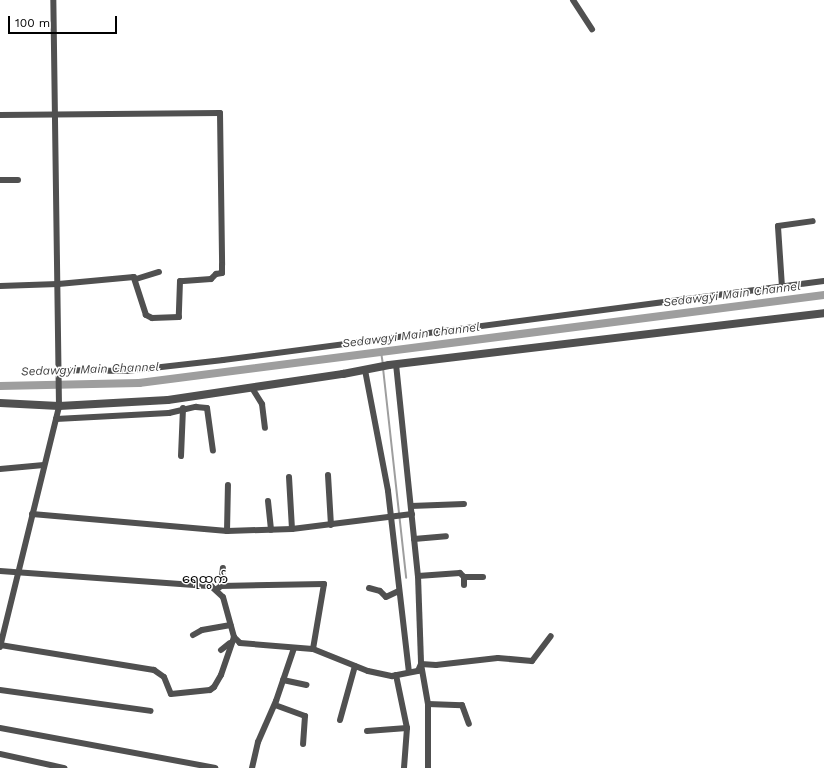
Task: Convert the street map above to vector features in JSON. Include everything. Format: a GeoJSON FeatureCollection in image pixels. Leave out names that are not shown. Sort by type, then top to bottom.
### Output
{"type":"FeatureCollection","features":[{"type":"Feature","properties":{"kind":"street"},"geometry":{"type":"LineString","coordinates":[[53,0],[59,402],[0,646],[154,670],[164,677],[171,694],[210,690],[214,687],[221,675],[233,639],[231,625],[219,588],[223,568]]}},
{"type":"Feature","properties":{"kind":"street"},"geometry":{"type":"LineString","coordinates":[[573,0],[592,29]]}},
{"type":"Feature","properties":{"kind":"street"},"geometry":{"type":"LineString","coordinates":[[0,115],[220,113],[222,273],[211,279],[180,281],[180,316],[158,318],[148,317],[143,311],[136,279]]}},
{"type":"Feature","properties":{"kind":"street"},"geometry":{"type":"LineString","coordinates":[[0,180],[18,180]]}},
{"type":"Feature","properties":{"kind":"street"},"geometry":{"type":"LineString","coordinates":[[782,287],[778,226],[813,221]]}},
{"type":"Feature","properties":{"kind":"street"},"geometry":{"type":"LineString","coordinates":[[0,286],[136,279],[160,272]]}},
{"type":"Feature","properties":{"kind":"street"},"geometry":{"type":"LineString","coordinates":[[59,372],[126,371],[189,364],[824,281]]}},
{"type":"Feature","properties":{"kind":"street"},"geometry":{"type":"LineString","coordinates":[[0,403],[168,400],[365,370],[393,364],[824,313]]}},
{"type":"Feature","properties":{"kind":"street"},"geometry":{"type":"LineString","coordinates":[[393,364],[411,506],[410,515],[418,576],[421,664],[428,704],[428,768]]}},
{"type":"Feature","properties":{"kind":"street"},"geometry":{"type":"LineString","coordinates":[[365,370],[393,517],[399,591],[413,671]]}},
{"type":"Feature","properties":{"kind":"street"},"geometry":{"type":"LineString","coordinates":[[252,388],[262,404],[265,428]]}},
{"type":"Feature","properties":{"kind":"street"},"geometry":{"type":"LineString","coordinates":[[168,400],[169,414]]}},
{"type":"Feature","properties":{"kind":"street"},"geometry":{"type":"LineString","coordinates":[[56,419],[169,414],[183,408],[207,408],[213,451]]}},
{"type":"Feature","properties":{"kind":"street"},"geometry":{"type":"LineString","coordinates":[[182,456],[183,408]]}},
{"type":"Feature","properties":{"kind":"street"},"geometry":{"type":"LineString","coordinates":[[0,469],[44,465]]}},
{"type":"Feature","properties":{"kind":"street"},"geometry":{"type":"LineString","coordinates":[[328,475],[331,525]]}},
{"type":"Feature","properties":{"kind":"street"},"geometry":{"type":"LineString","coordinates":[[288,477],[292,530]]}},
{"type":"Feature","properties":{"kind":"street"},"geometry":{"type":"LineString","coordinates":[[227,531],[228,485]]}},
{"type":"Feature","properties":{"kind":"street"},"geometry":{"type":"LineString","coordinates":[[268,502],[271,530]]}},
{"type":"Feature","properties":{"kind":"street"},"geometry":{"type":"LineString","coordinates":[[411,506],[464,504]]}},
{"type":"Feature","properties":{"kind":"street"},"geometry":{"type":"LineString","coordinates":[[32,514],[227,531],[292,530],[410,515]]}},
{"type":"Feature","properties":{"kind":"street"},"geometry":{"type":"LineString","coordinates":[[414,539],[446,536]]}},
{"type":"Feature","properties":{"kind":"street"},"geometry":{"type":"LineString","coordinates":[[0,571],[211,586],[219,588],[324,584],[313,649]]}},
{"type":"Feature","properties":{"kind":"street"},"geometry":{"type":"LineString","coordinates":[[418,576],[460,573],[464,577],[483,577]]}},
{"type":"Feature","properties":{"kind":"street"},"geometry":{"type":"LineString","coordinates":[[464,577],[464,585]]}},
{"type":"Feature","properties":{"kind":"street"},"geometry":{"type":"LineString","coordinates":[[369,588],[380,591],[386,597],[399,591]]}},
{"type":"Feature","properties":{"kind":"street"},"geometry":{"type":"LineString","coordinates":[[0,616],[7,618]]}},
{"type":"Feature","properties":{"kind":"street"},"geometry":{"type":"LineString","coordinates":[[193,635],[202,630],[231,625]]}},
{"type":"Feature","properties":{"kind":"street"},"geometry":{"type":"LineString","coordinates":[[233,639],[246,645],[313,649],[355,666],[383,675],[396,675],[413,671],[421,664],[436,665],[498,658],[529,662],[551,636]]}},
{"type":"Feature","properties":{"kind":"street"},"geometry":{"type":"LineString","coordinates":[[221,650],[233,639]]}},
{"type":"Feature","properties":{"kind":"street"},"geometry":{"type":"LineString","coordinates":[[252,768],[258,742],[274,705],[294,648]]}},
{"type":"Feature","properties":{"kind":"street"},"geometry":{"type":"LineString","coordinates":[[340,720],[355,666]]}},
{"type":"Feature","properties":{"kind":"street"},"geometry":{"type":"LineString","coordinates":[[396,675],[407,728],[404,768]]}},
{"type":"Feature","properties":{"kind":"street"},"geometry":{"type":"LineString","coordinates":[[283,680],[306,685]]}},
{"type":"Feature","properties":{"kind":"street"},"geometry":{"type":"LineString","coordinates":[[0,690],[151,711]]}},
{"type":"Feature","properties":{"kind":"street"},"geometry":{"type":"LineString","coordinates":[[428,704],[462,705],[469,724]]}},
{"type":"Feature","properties":{"kind":"street"},"geometry":{"type":"LineString","coordinates":[[274,705],[306,716],[304,744]]}},
{"type":"Feature","properties":{"kind":"street"},"geometry":{"type":"LineString","coordinates":[[0,728],[215,768]]}},
{"type":"Feature","properties":{"kind":"street"},"geometry":{"type":"LineString","coordinates":[[367,731],[407,728]]}},
{"type":"Feature","properties":{"kind":"street"},"geometry":{"type":"LineString","coordinates":[[0,754],[64,768]]}},
{"type":"Feature","properties":{"kind":"waterway","name":"Sedawgyi Main Channel"},"geometry":{"type":"LineString","coordinates":[[0,386],[139,383],[824,295]]}},
{"type":"Feature","properties":{"kind":"waterway"},"geometry":{"type":"LineString","coordinates":[[381,352],[383,364]]}},
{"type":"Feature","properties":{"kind":"waterway"},"geometry":{"type":"LineString","coordinates":[[383,368],[406,578]]}},
{"type":"Feature","properties":{"kind":"district","name":"ရေထွက်"},"geometry":{"type":"Point","coordinates":[205,579]}}]}
